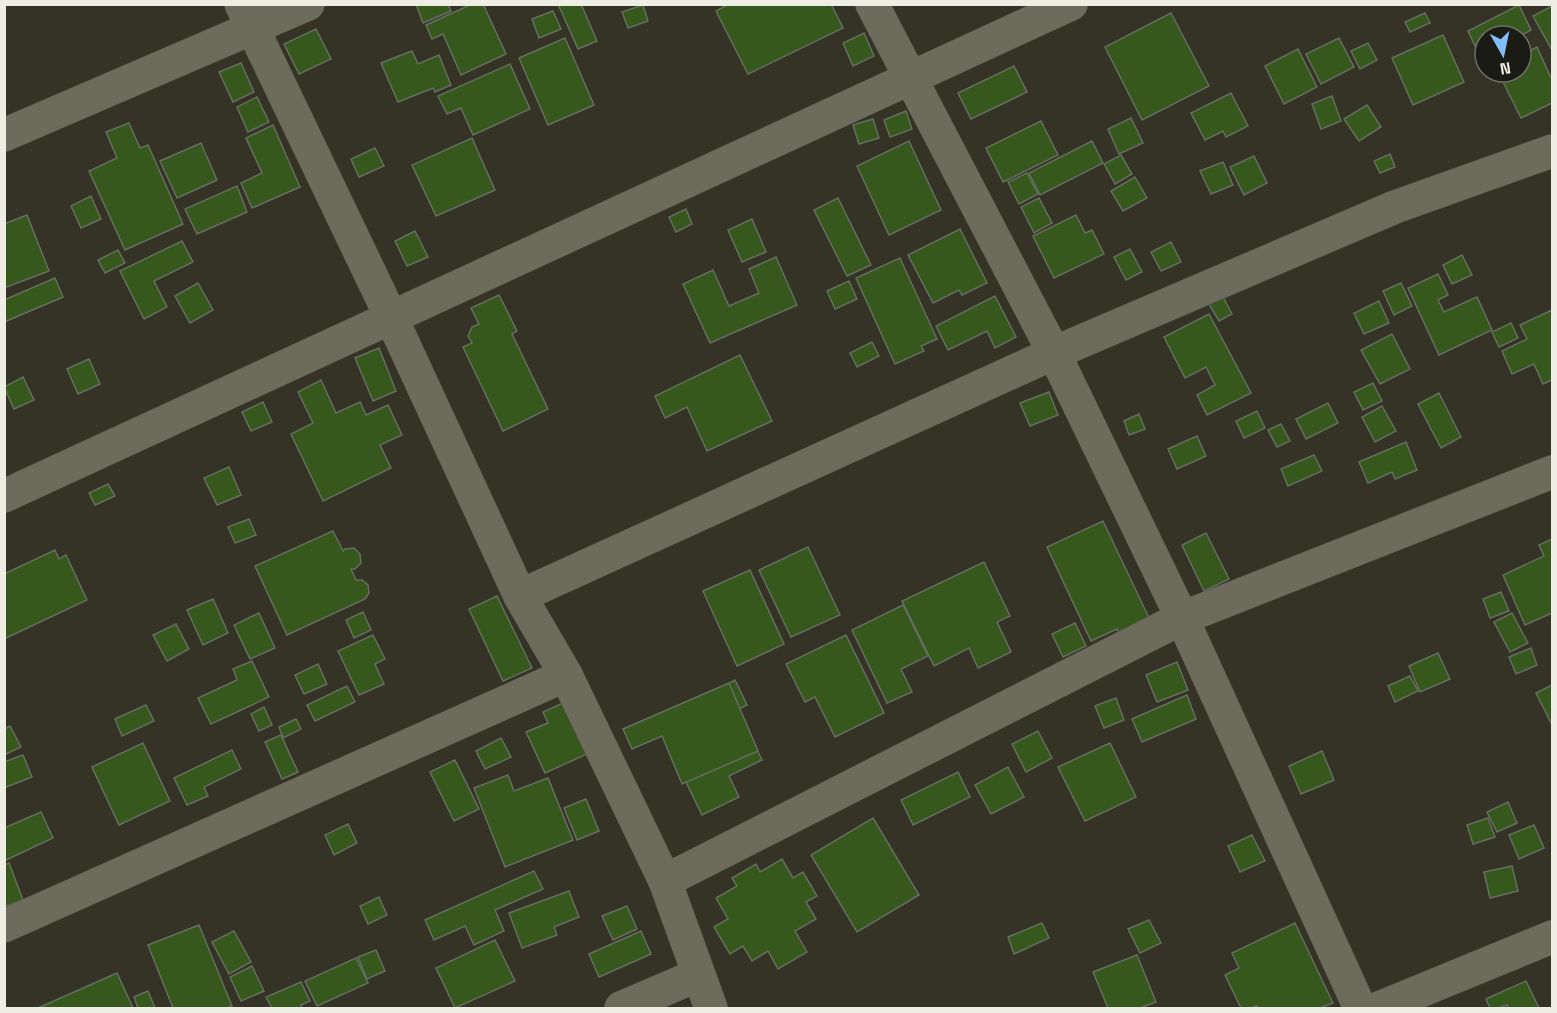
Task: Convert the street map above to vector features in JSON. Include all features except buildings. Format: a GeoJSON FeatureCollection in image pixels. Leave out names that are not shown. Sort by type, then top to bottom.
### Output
{"type":"FeatureCollection","features":[{"type":"Feature","properties":{"kind":"street"},"geometry":{"type":"LineString","coordinates":[[4,135],[247,16],[308,4]]}},
{"type":"Feature","properties":{"kind":"street"},"geometry":{"type":"LineString","coordinates":[[872,4],[1054,353],[1182,618],[1360,1008]]}},
{"type":"Feature","properties":{"kind":"street"},"geometry":{"type":"LineString","coordinates":[[4,496],[1071,4]]}},
{"type":"Feature","properties":{"kind":"street"},"geometry":{"type":"LineString","coordinates":[[247,16],[391,317],[520,596],[566,675],[665,881],[711,1008]]}},
{"type":"Feature","properties":{"kind":"street"},"geometry":{"type":"LineString","coordinates":[[520,596],[1054,353],[1395,207],[1552,151]]}},
{"type":"Feature","properties":{"kind":"street"},"geometry":{"type":"LineString","coordinates":[[665,881],[1182,618],[1552,472]]}},
{"type":"Feature","properties":{"kind":"street"},"geometry":{"type":"LineString","coordinates":[[4,926],[566,675]]}},
{"type":"Feature","properties":{"kind":"street"},"geometry":{"type":"LineString","coordinates":[[1379,1008],[1552,938]]}},
{"type":"Feature","properties":{"kind":"street"},"geometry":{"type":"LineString","coordinates":[[621,1008],[698,975]]}}]}
